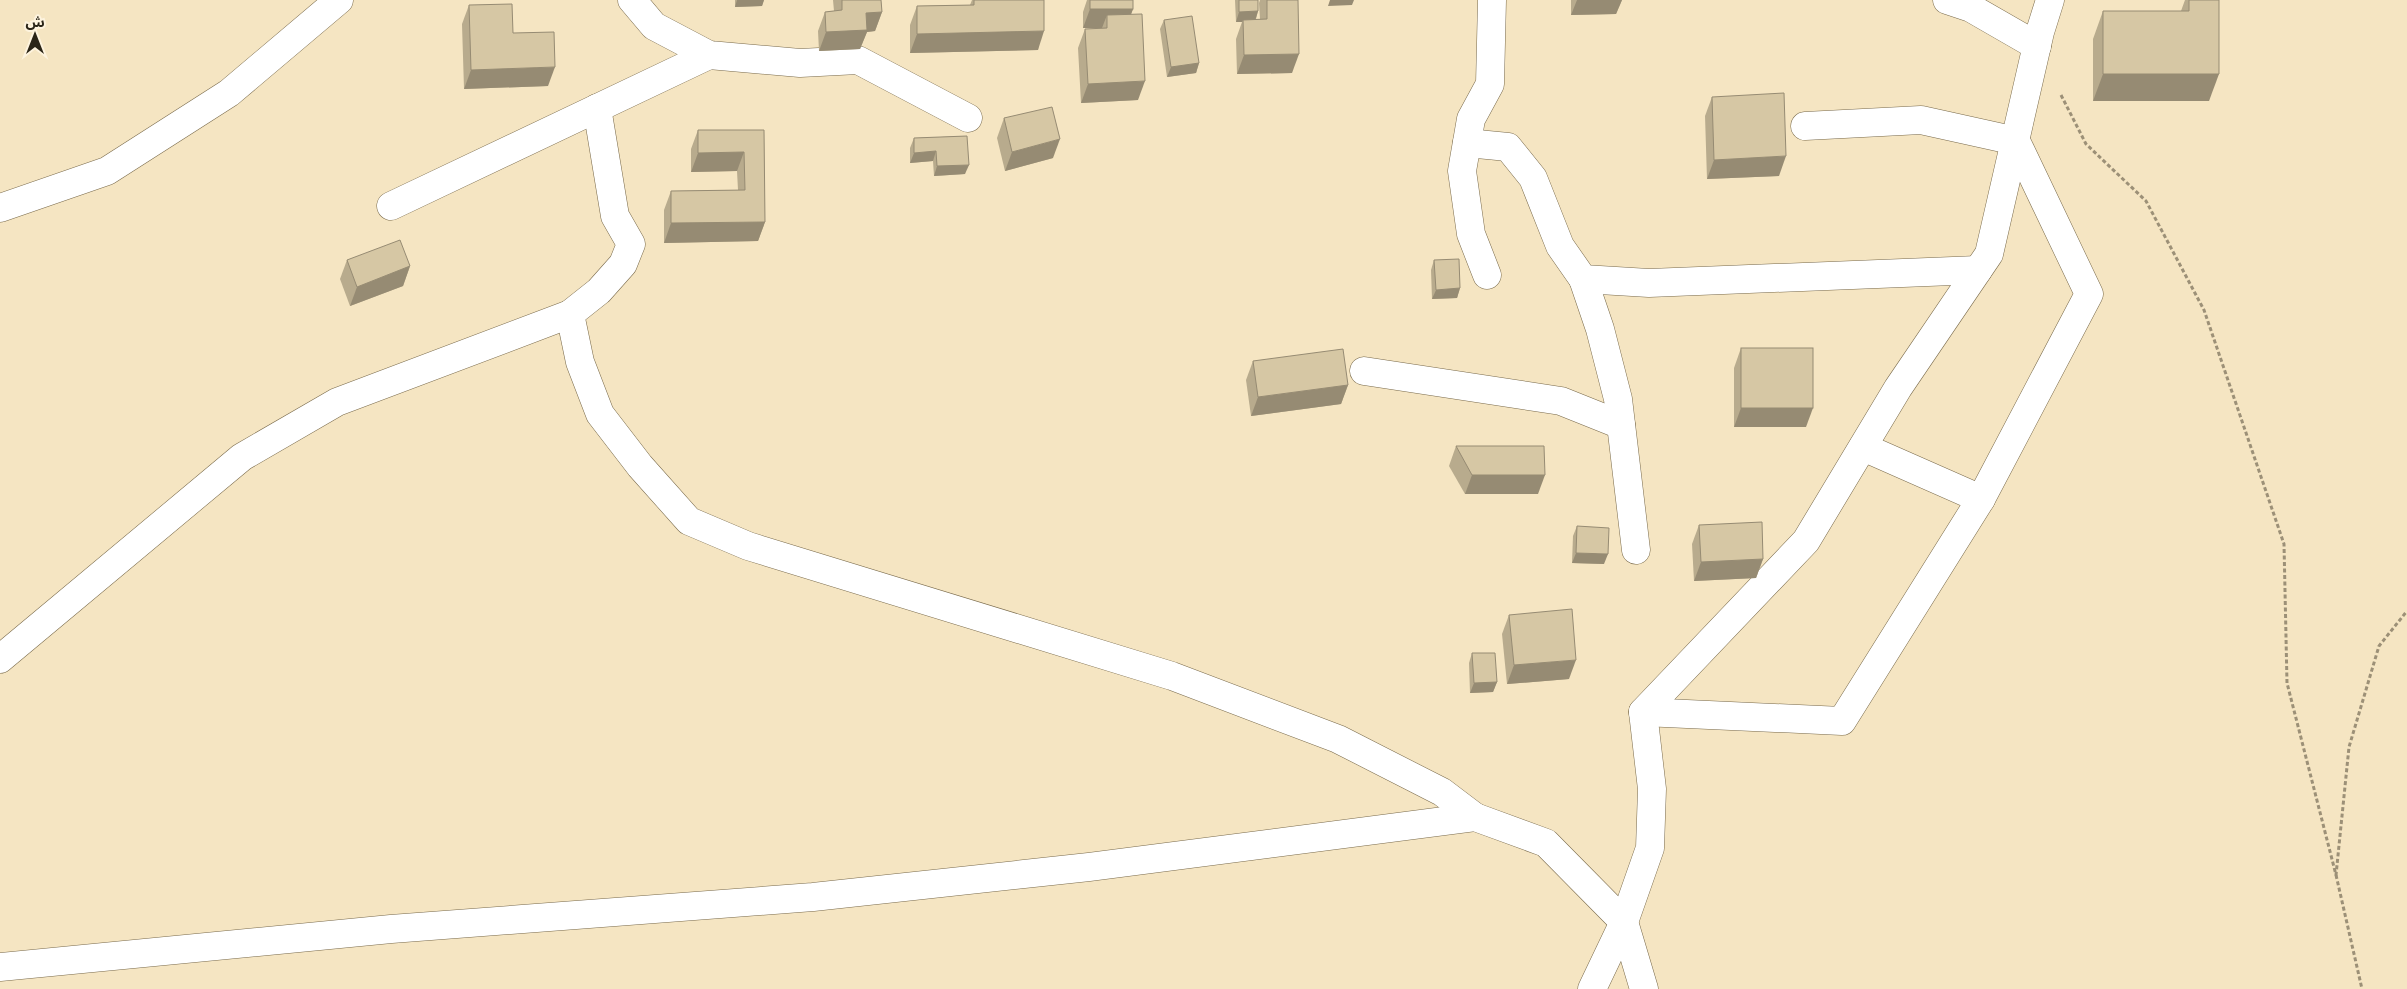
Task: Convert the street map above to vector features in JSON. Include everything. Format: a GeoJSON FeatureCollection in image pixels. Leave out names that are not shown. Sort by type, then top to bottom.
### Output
{"type":"FeatureCollection","features":[{"type":"Feature","properties":{"kind":"street"},"geometry":{"type":"LineString","coordinates":[[0,208],[107,171],[229,93],[339,0]]}},
{"type":"Feature","properties":{"kind":"street"},"geometry":{"type":"LineString","coordinates":[[632,0],[654,26],[709,55],[800,63],[858,60],[968,118]]}},
{"type":"Feature","properties":{"kind":"street"},"geometry":{"type":"LineString","coordinates":[[1487,275],[1471,234],[1462,171],[1471,119],[1490,84],[1492,0]]}},
{"type":"Feature","properties":{"kind":"street"},"geometry":{"type":"LineString","coordinates":[[1947,0],[1970,8],[2037,46]]}},
{"type":"Feature","properties":{"kind":"street"},"geometry":{"type":"LineString","coordinates":[[1643,712],[1806,541],[1898,388],[1989,254],[2037,46],[2050,0]]}},
{"type":"Feature","properties":{"kind":"street"},"geometry":{"type":"LineString","coordinates":[[391,206],[709,55]]}},
{"type":"Feature","properties":{"kind":"street"},"geometry":{"type":"LineString","coordinates":[[0,660],[242,458],[338,402],[570,314],[599,291],[624,264],[630,244],[615,216],[597,108]]}},
{"type":"Feature","properties":{"kind":"street"},"geometry":{"type":"LineString","coordinates":[[1805,126],[1921,120],[2016,141]]}},
{"type":"Feature","properties":{"kind":"street"},"geometry":{"type":"LineString","coordinates":[[1643,712],[1842,721],[1981,499],[2088,294],[2016,141]]}},
{"type":"Feature","properties":{"kind":"street"},"geometry":{"type":"LineString","coordinates":[[1467,143],[1508,147],[1533,178],[1560,246],[1583,279],[1600,329],[1614,381],[1636,550]]}},
{"type":"Feature","properties":{"kind":"street"},"geometry":{"type":"LineString","coordinates":[[1583,279],[1649,282],[1978,270]]}},
{"type":"Feature","properties":{"kind":"street"},"geometry":{"type":"LineString","coordinates":[[570,314],[580,362],[600,414],[640,466],[689,521],[748,546],[1172,676],[1338,739],[1442,792],[1475,817],[1546,843],[1624,922],[1644,989]]}},
{"type":"Feature","properties":{"kind":"street"},"geometry":{"type":"LineString","coordinates":[[1364,371],[1561,401],[1621,425]]}},
{"type":"Feature","properties":{"kind":"street"},"geometry":{"type":"LineString","coordinates":[[1863,447],[1981,499]]}},
{"type":"Feature","properties":{"kind":"street"},"geometry":{"type":"LineString","coordinates":[[1592,989],[1624,922],[1650,848],[1652,789],[1643,712]]}},
{"type":"Feature","properties":{"kind":"street"},"geometry":{"type":"LineString","coordinates":[[0,967],[391,929],[813,897],[1089,867],[1475,817]]}},
{"type":"Feature","properties":{"kind":"path"},"geometry":{"type":"LineString","coordinates":[[2037,46],[2086,144],[2146,201],[2204,310],[2284,544],[2287,683],[2336,875],[2362,989]]}},
{"type":"Feature","properties":{"kind":"path"},"geometry":{"type":"LineString","coordinates":[[2336,875],[2349,747],[2378,646],[2407,611]]}},
{"type":"Feature","properties":{"kind":"building"},"geometry":{"type":"Polygon","coordinates":[[[842,0],[881,0],[882,12],[866,13],[867,30],[826,32],[825,12],[842,10],[842,0]]]}},
{"type":"Feature","properties":{"kind":"building"},"geometry":{"type":"Polygon","coordinates":[[[974,0],[1044,0],[1044,31],[917,34],[917,6],[974,5],[974,0]]]}},
{"type":"Feature","properties":{"kind":"building"},"geometry":{"type":"Polygon","coordinates":[[[1090,0],[1133,0],[1133,9],[1090,9],[1090,0]]]}},
{"type":"Feature","properties":{"kind":"building"},"geometry":{"type":"Polygon","coordinates":[[[1239,0],[1258,0],[1258,11],[1239,12],[1239,0]]]}},
{"type":"Feature","properties":{"kind":"building"},"geometry":{"type":"Polygon","coordinates":[[[1267,0],[1298,0],[1299,54],[1244,55],[1243,20],[1267,19],[1267,0]]]}},
{"type":"Feature","properties":{"kind":"building"},"geometry":{"type":"Polygon","coordinates":[[[2189,0],[2219,0],[2219,74],[2103,74],[2103,11],[2189,11],[2189,0]]]}},
{"type":"Feature","properties":{"kind":"building"},"geometry":{"type":"Polygon","coordinates":[[[512,4],[513,33],[554,32],[555,67],[471,70],[469,5],[512,4]]]}},
{"type":"Feature","properties":{"kind":"building"},"geometry":{"type":"Polygon","coordinates":[[[1142,14],[1145,81],[1088,84],[1085,29],[1107,28],[1107,15],[1142,14]]]}},
{"type":"Feature","properties":{"kind":"building"},"geometry":{"type":"Polygon","coordinates":[[[1192,16],[1199,63],[1171,67],[1164,20],[1192,16]]]}},
{"type":"Feature","properties":{"kind":"building"},"geometry":{"type":"Polygon","coordinates":[[[1784,93],[1786,156],[1714,160],[1712,97],[1784,93]]]}},
{"type":"Feature","properties":{"kind":"building"},"geometry":{"type":"Polygon","coordinates":[[[1052,107],[1060,139],[1012,152],[1004,118],[1052,107]]]}},
{"type":"Feature","properties":{"kind":"building"},"geometry":{"type":"Polygon","coordinates":[[[698,130],[764,130],[765,222],[671,223],[671,191],[745,190],[744,152],[698,153],[698,130]]]}},
{"type":"Feature","properties":{"kind":"building"},"geometry":{"type":"Polygon","coordinates":[[[967,136],[969,165],[937,166],[936,151],[914,153],[914,138],[967,136]]]}},
{"type":"Feature","properties":{"kind":"building"},"geometry":{"type":"Polygon","coordinates":[[[400,240],[410,266],[357,287],[347,260],[400,240]]]}},
{"type":"Feature","properties":{"kind":"building"},"geometry":{"type":"Polygon","coordinates":[[[1459,259],[1460,288],[1436,290],[1434,260],[1459,259]]]}},
{"type":"Feature","properties":{"kind":"building"},"geometry":{"type":"Polygon","coordinates":[[[1741,348],[1813,348],[1813,408],[1741,408],[1741,348]]]}},
{"type":"Feature","properties":{"kind":"building"},"geometry":{"type":"Polygon","coordinates":[[[1343,349],[1348,385],[1258,397],[1253,361],[1343,349]]]}},
{"type":"Feature","properties":{"kind":"building"},"geometry":{"type":"Polygon","coordinates":[[[1456,446],[1544,446],[1545,475],[1472,475],[1456,446]]]}},
{"type":"Feature","properties":{"kind":"building"},"geometry":{"type":"Polygon","coordinates":[[[1762,522],[1763,559],[1701,562],[1699,525],[1762,522]]]}},
{"type":"Feature","properties":{"kind":"building"},"geometry":{"type":"Polygon","coordinates":[[[1577,526],[1609,528],[1608,554],[1576,553],[1577,526]]]}},
{"type":"Feature","properties":{"kind":"building"},"geometry":{"type":"Polygon","coordinates":[[[1572,609],[1576,660],[1514,665],[1509,615],[1572,609]]]}},
{"type":"Feature","properties":{"kind":"building"},"geometry":{"type":"Polygon","coordinates":[[[1472,653],[1495,653],[1497,682],[1474,683],[1472,653]]]}}]}
